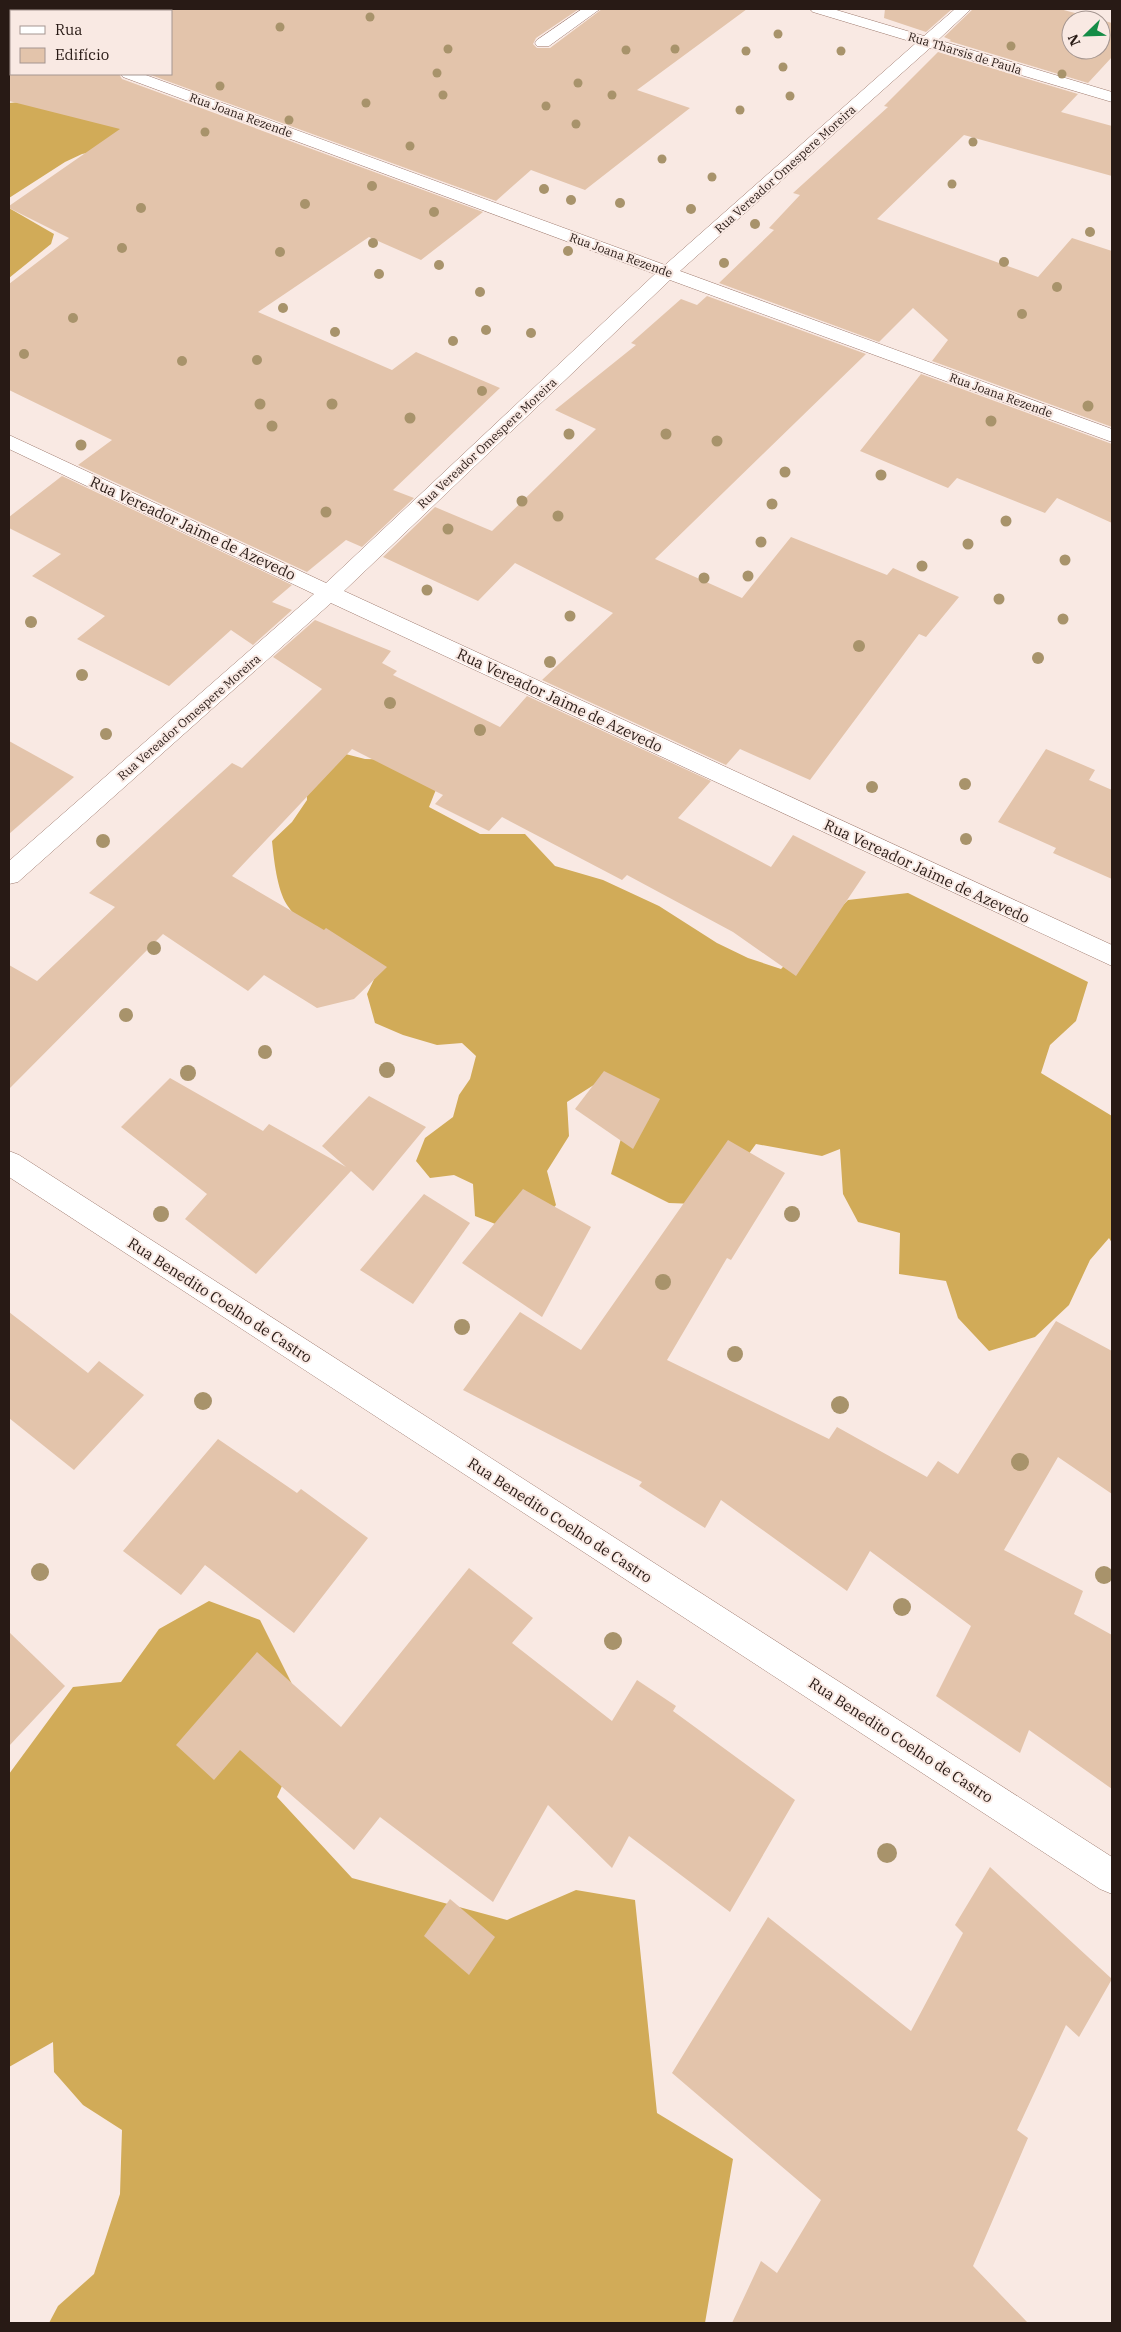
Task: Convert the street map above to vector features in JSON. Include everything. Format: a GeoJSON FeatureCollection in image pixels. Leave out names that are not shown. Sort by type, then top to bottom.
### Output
{"type":"FeatureCollection","features":[{"type":"Feature","properties":{"kind":"street"},"geometry":{"type":"LineString","coordinates":[[544,42],[592,9]]}},
{"type":"Feature","properties":{"kind":"street","name":"Rua Tharsis de Paula"},"geometry":{"type":"LineString","coordinates":[[818,9],[1112,97]]}},
{"type":"Feature","properties":{"kind":"street","name":"Rua Vereador Omespere Moreira"},"geometry":{"type":"LineString","coordinates":[[9,875],[329,593],[668,272],[964,9]]}},
{"type":"Feature","properties":{"kind":"street","name":"Rua Joana Rezende"},"geometry":{"type":"LineString","coordinates":[[132,75],[1112,436]]}},
{"type":"Feature","properties":{"kind":"street","name":"Rua Vereador Jaime de Azevedo"},"geometry":{"type":"LineString","coordinates":[[9,441],[329,593],[1112,956]]}},
{"type":"Feature","properties":{"kind":"street","name":"Rua Benedito Coelho de Castro"},"geometry":{"type":"LineString","coordinates":[[9,1163],[1112,1877]]}},
{"type":"Feature","properties":{"kind":"shaded area"},"geometry":{"type":"Polygon","coordinates":[[[41,100],[154,101],[102,150],[82,154],[65,162],[9,198],[9,103],[41,100]]]}},
{"type":"Feature","properties":{"kind":"shaded area"},"geometry":{"type":"Polygon","coordinates":[[[9,208],[54,234],[51,244],[9,278],[9,208]]]}},
{"type":"Feature","properties":{"kind":"shaded area"},"geometry":{"type":"Polygon","coordinates":[[[326,749],[365,759],[398,760],[439,782],[429,807],[480,834],[525,834],[555,866],[603,880],[659,906],[717,943],[748,958],[781,969],[848,900],[908,893],[1088,982],[1076,1021],[1050,1045],[1041,1073],[1112,1116],[1112,1243],[1109,1238],[1090,1260],[1069,1305],[1035,1337],[989,1351],[958,1318],[946,1281],[899,1274],[900,1233],[858,1222],[843,1194],[840,1149],[822,1156],[756,1144],[737,1170],[722,1205],[669,1203],[611,1174],[626,1121],[600,1081],[567,1102],[569,1136],[547,1171],[556,1205],[535,1229],[503,1227],[475,1216],[473,1184],[454,1175],[430,1178],[416,1161],[425,1138],[453,1117],[459,1095],[470,1079],[476,1056],[462,1043],[437,1045],[403,1035],[375,1023],[367,994],[378,971],[329,942],[305,925],[287,905],[281,891],[276,874],[272,841],[292,822],[307,800],[306,774],[326,749]]]}},
{"type":"Feature","properties":{"kind":"shaded area"},"geometry":{"type":"Polygon","coordinates":[[[209,1601],[260,1620],[311,1722],[277,1797],[352,1878],[507,1920],[576,1890],[635,1900],[657,2113],[733,2159],[705,2323],[49,2323],[58,2306],[94,2274],[120,2194],[122,2130],[83,2105],[54,2072],[53,2042],[9,2067],[9,1774],[73,1687],[121,1682],[159,1629],[209,1601]]]}},
{"type":"Feature","properties":{"kind":"building"},"geometry":{"type":"Polygon","coordinates":[[[9,9],[579,9],[536,38],[533,44],[537,48],[550,48],[602,9],[747,9],[637,90],[690,108],[585,190],[531,170],[496,201],[151,75],[172,75],[172,10],[10,10],[9,22],[9,9]]]}},
{"type":"Feature","properties":{"kind":"building"},"geometry":{"type":"Polygon","coordinates":[[[885,9],[952,9],[926,32],[884,18],[885,9]]]}},
{"type":"Feature","properties":{"kind":"building"},"geometry":{"type":"Polygon","coordinates":[[[973,9],[1060,9],[1064,10],[1061,10],[1061,60],[1109,60],[1088,83],[949,41],[951,40],[944,37],[973,9]]]}},
{"type":"Feature","properties":{"kind":"building"},"geometry":{"type":"Polygon","coordinates":[[[1111,23],[1112,23],[1111,58],[1111,23]]]}},
{"type":"Feature","properties":{"kind":"building"},"geometry":{"type":"Polygon","coordinates":[[[9,36],[10,75],[120,75],[122,79],[483,212],[421,260],[369,237],[258,312],[392,370],[416,352],[500,388],[393,490],[414,498],[362,547],[346,540],[307,572],[78,465],[112,440],[9,390],[9,284],[69,238],[9,208],[9,206],[120,129],[9,101],[9,36]]]}},
{"type":"Feature","properties":{"kind":"building"},"geometry":{"type":"Polygon","coordinates":[[[938,52],[1078,94],[1061,112],[1112,126],[1112,176],[964,135],[877,219],[1038,277],[1072,238],[1112,251],[1112,427],[932,361],[948,340],[913,308],[879,342],[719,283],[774,230],[769,228],[800,195],[793,193],[888,107],[884,106],[938,52]]]}},
{"type":"Feature","properties":{"kind":"building"},"geometry":{"type":"Polygon","coordinates":[[[707,296],[866,354],[655,559],[742,598],[791,537],[887,575],[893,568],[959,597],[926,637],[919,634],[810,780],[740,749],[726,765],[542,680],[613,613],[515,563],[478,601],[383,557],[435,507],[492,531],[596,429],[555,410],[636,345],[631,343],[681,299],[697,305],[707,296]]]}},
{"type":"Feature","properties":{"kind":"building"},"geometry":{"type":"Polygon","coordinates":[[[921,374],[1112,444],[1112,523],[1057,498],[1045,513],[957,478],[948,488],[860,451],[921,374]]]}},
{"type":"Feature","properties":{"kind":"building"},"geometry":{"type":"Polygon","coordinates":[[[62,476],[292,585],[272,602],[292,610],[253,645],[231,630],[169,686],[77,639],[105,616],[32,576],[61,554],[9,528],[9,517],[62,476]]]}},
{"type":"Feature","properties":{"kind":"building"},"geometry":{"type":"Polygon","coordinates":[[[315,620],[391,651],[382,663],[397,671],[393,675],[500,727],[527,696],[711,781],[678,818],[771,867],[793,835],[866,872],[796,976],[733,932],[627,875],[622,880],[502,817],[489,831],[435,804],[443,795],[352,749],[232,876],[324,930],[326,928],[387,967],[354,999],[317,1008],[264,975],[248,991],[163,934],[9,1089],[9,965],[37,981],[115,907],[89,893],[232,763],[242,768],[322,689],[273,657],[315,620]]]}},
{"type":"Feature","properties":{"kind":"building"},"geometry":{"type":"Polygon","coordinates":[[[9,741],[74,777],[9,834],[9,741]]]}},
{"type":"Feature","properties":{"kind":"building"},"geometry":{"type":"Polygon","coordinates":[[[1046,749],[1095,770],[1089,780],[1112,790],[1112,879],[1053,853],[1056,848],[998,822],[1046,749]]]}},
{"type":"Feature","properties":{"kind":"building"},"geometry":{"type":"Polygon","coordinates":[[[604,1071],[660,1099],[633,1149],[575,1109],[604,1071]]]}},
{"type":"Feature","properties":{"kind":"building"},"geometry":{"type":"Polygon","coordinates":[[[170,1078],[263,1131],[269,1124],[346,1167],[322,1146],[369,1096],[426,1127],[373,1191],[351,1171],[256,1274],[185,1219],[207,1194],[121,1127],[170,1078]]]}},
{"type":"Feature","properties":{"kind":"building"},"geometry":{"type":"Polygon","coordinates":[[[728,1140],[785,1173],[731,1260],[727,1258],[667,1360],[829,1439],[837,1427],[927,1477],[938,1461],[958,1474],[1056,1321],[1112,1351],[1112,1494],[1058,1457],[1004,1550],[1083,1591],[1074,1614],[1112,1635],[1112,1789],[1029,1730],[1020,1753],[936,1696],[971,1626],[870,1551],[847,1591],[721,1500],[705,1528],[639,1486],[642,1482],[463,1390],[520,1312],[581,1350],[728,1140]]]}},
{"type":"Feature","properties":{"kind":"building"},"geometry":{"type":"Polygon","coordinates":[[[523,1189],[591,1227],[542,1317],[462,1263],[523,1189]]]}},
{"type":"Feature","properties":{"kind":"building"},"geometry":{"type":"Polygon","coordinates":[[[424,1194],[470,1223],[413,1304],[360,1270],[424,1194]]]}},
{"type":"Feature","properties":{"kind":"building"},"geometry":{"type":"Polygon","coordinates":[[[9,1312],[88,1373],[99,1361],[144,1395],[74,1470],[9,1418],[9,1312]]]}},
{"type":"Feature","properties":{"kind":"building"},"geometry":{"type":"Polygon","coordinates":[[[218,1439],[297,1493],[301,1489],[368,1538],[294,1633],[205,1565],[181,1595],[123,1551],[218,1439]]]}},
{"type":"Feature","properties":{"kind":"building"},"geometry":{"type":"Polygon","coordinates":[[[469,1568],[533,1618],[512,1643],[612,1721],[637,1680],[676,1706],[673,1711],[795,1800],[730,1912],[629,1836],[612,1868],[548,1805],[493,1902],[380,1817],[354,1850],[240,1750],[214,1780],[176,1745],[257,1652],[341,1727],[469,1568]]]}},
{"type":"Feature","properties":{"kind":"building"},"geometry":{"type":"Polygon","coordinates":[[[9,1632],[65,1686],[9,1746],[9,1632]]]}},
{"type":"Feature","properties":{"kind":"building"},"geometry":{"type":"Polygon","coordinates":[[[990,1867],[1112,1979],[1079,2037],[1066,2025],[1017,2130],[1028,2138],[973,2266],[1028,2323],[732,2323],[761,2261],[777,2273],[821,2200],[672,2073],[768,1917],[911,2031],[963,1933],[955,1925],[990,1867]]]}},
{"type":"Feature","properties":{"kind":"building"},"geometry":{"type":"Polygon","coordinates":[[[450,1899],[495,1937],[469,1975],[424,1936],[450,1899]]]}}]}
